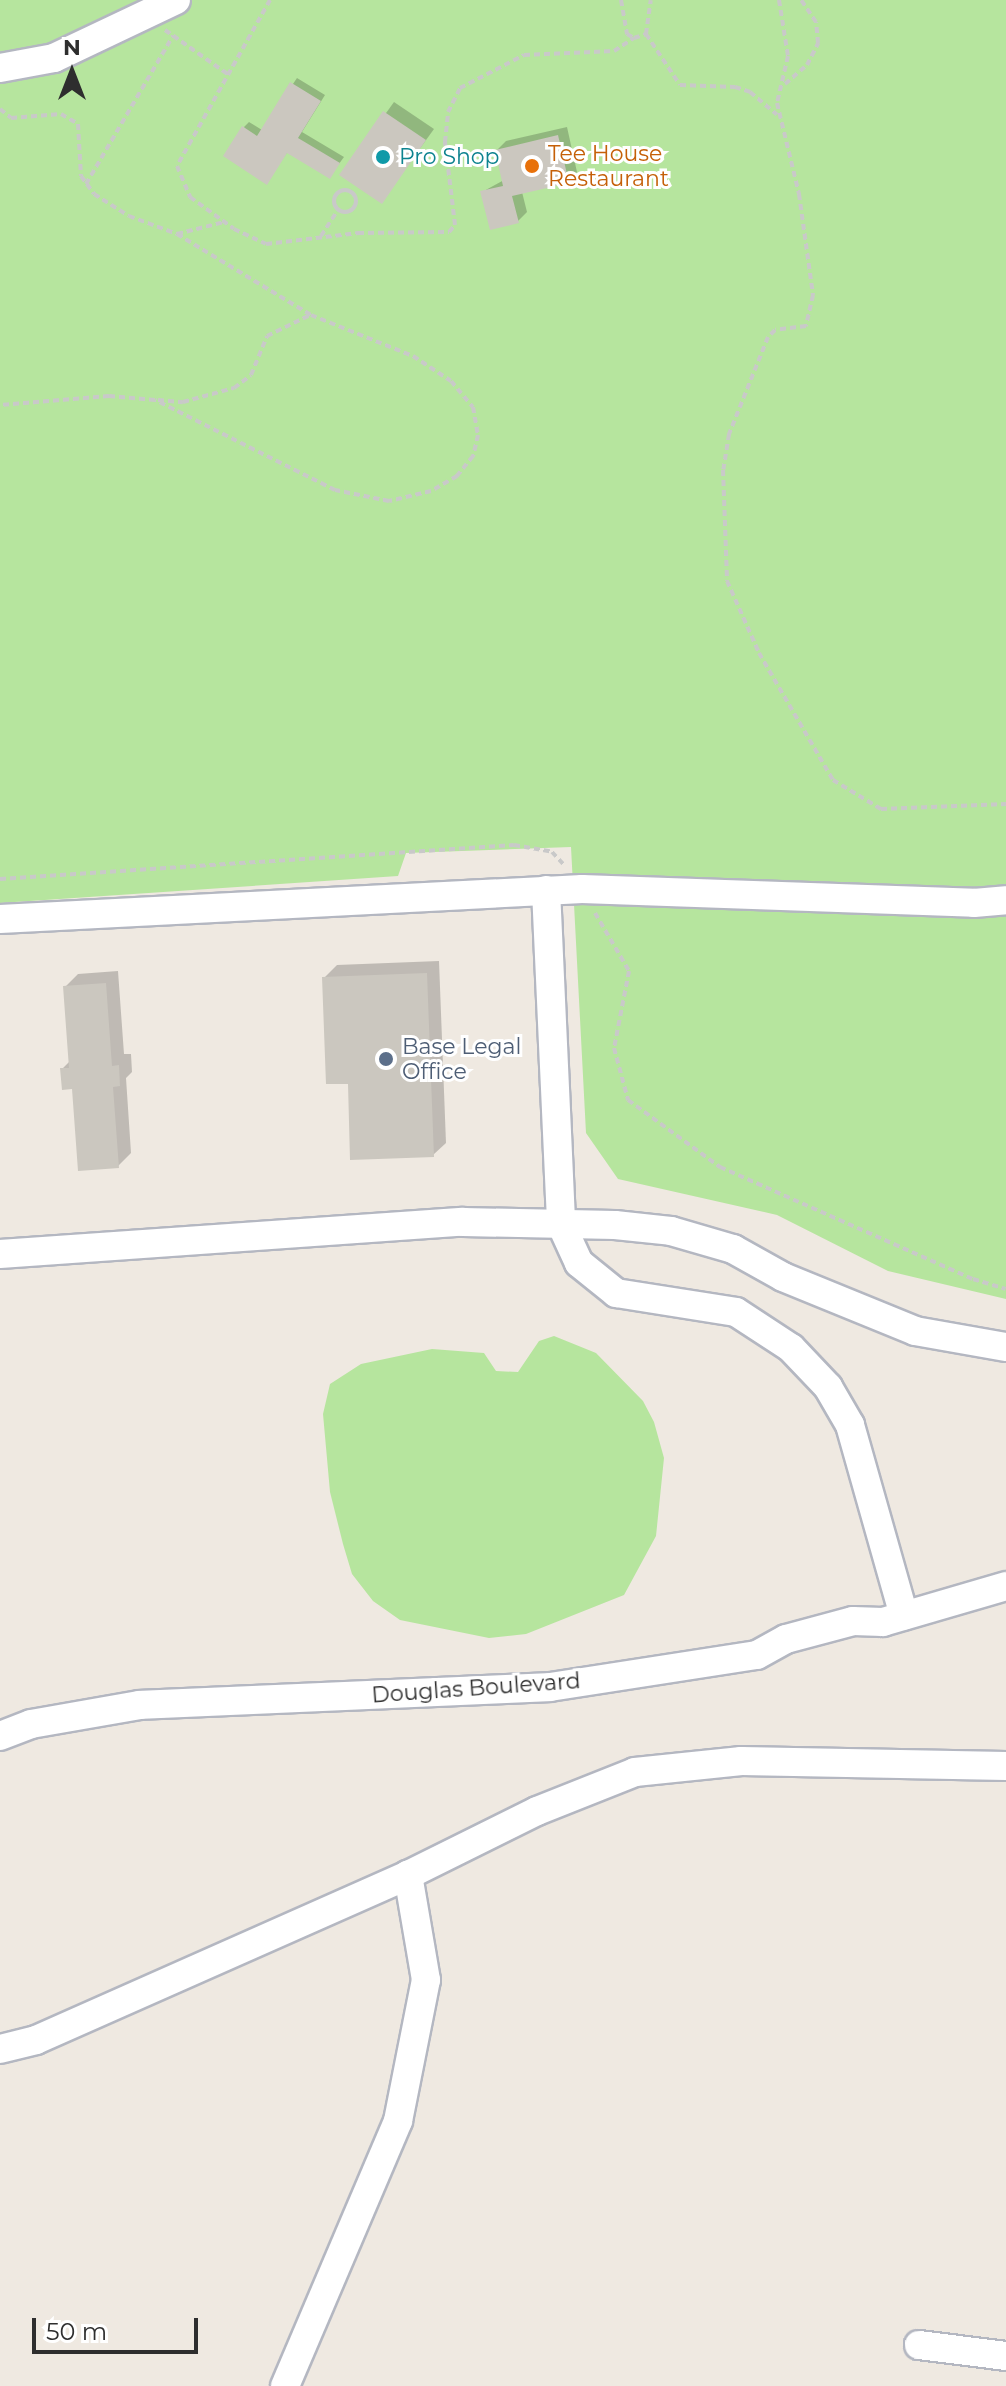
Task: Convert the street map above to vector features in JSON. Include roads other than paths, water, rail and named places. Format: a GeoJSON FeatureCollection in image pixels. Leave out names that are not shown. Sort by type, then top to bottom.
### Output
{"type":"FeatureCollection","features":[{"type":"Feature","properties":{"kind":"street"},"geometry":{"type":"LineString","coordinates":[[0,68],[54,58],[146,17],[176,0]]}},
{"type":"Feature","properties":{"kind":"street"},"geometry":{"type":"LineString","coordinates":[[546,890],[561,1224],[579,1263],[616,1293],[736,1312],[791,1348],[828,1387],[850,1425],[904,1616]]}},
{"type":"Feature","properties":{"kind":"street"},"geometry":{"type":"LineString","coordinates":[[0,919],[546,890],[1006,900]]}},
{"type":"Feature","properties":{"kind":"street"},"geometry":{"type":"LineString","coordinates":[[0,1254],[463,1222],[671,1231],[733,1249],[783,1277],[915,1331],[1006,1347]]}},
{"type":"Feature","properties":{"kind":"street","name":"Douglas Boulevard"},"geometry":{"type":"LineString","coordinates":[[31,1724],[140,1705],[550,1687],[757,1655],[786,1639],[853,1621],[904,1616],[1006,1586]]}},
{"type":"Feature","properties":{"kind":"street"},"geometry":{"type":"LineString","coordinates":[[0,1717],[31,1724]]}},
{"type":"Feature","properties":{"kind":"street"},"geometry":{"type":"LineString","coordinates":[[0,1736],[31,1724]]}},
{"type":"Feature","properties":{"kind":"street"},"geometry":{"type":"LineString","coordinates":[[0,2049],[36,2040],[408,1875],[537,1811],[635,1772],[741,1761],[1006,1766]]}},
{"type":"Feature","properties":{"kind":"street"},"geometry":{"type":"LineString","coordinates":[[285,2386],[398,2121],[426,1980],[408,1875]]}},
{"type":"Feature","properties":{"kind":"street"},"geometry":{"type":"LineString","coordinates":[[919,2345],[1006,2356]]}},
{"type":"Feature","properties":{"kind":"place","name":"Pro Shop"},"geometry":{"type":"Point","coordinates":[383,157]}},
{"type":"Feature","properties":{"kind":"place","name":"Tee House Restaurant"},"geometry":{"type":"Point","coordinates":[532,166]}},
{"type":"Feature","properties":{"kind":"place","name":"Base Legal Office"},"geometry":{"type":"Point","coordinates":[386,1059]}}]}
